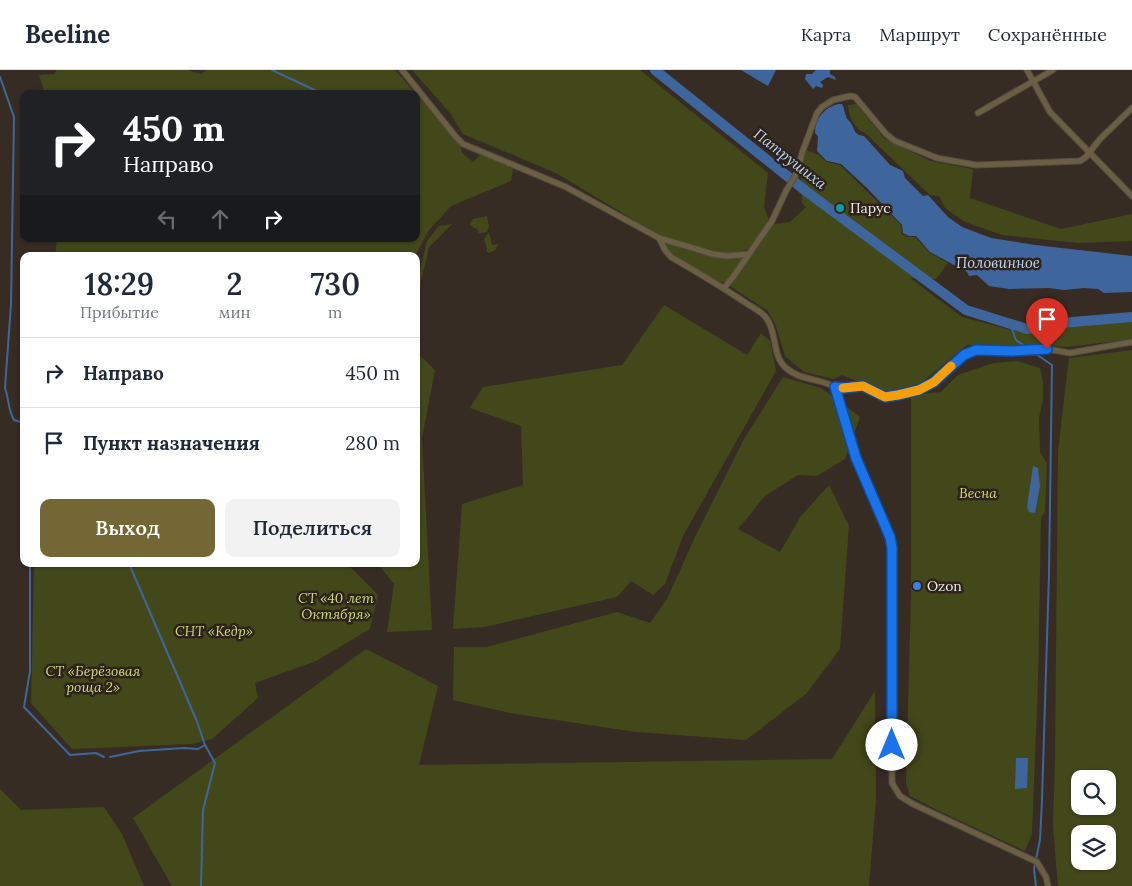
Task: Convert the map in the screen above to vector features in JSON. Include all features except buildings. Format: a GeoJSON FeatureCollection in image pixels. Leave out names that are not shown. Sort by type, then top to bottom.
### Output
{"type":"FeatureCollection","features":[{"type":"Feature","properties":{"kind":"street"},"geometry":{"type":"LineString","coordinates":[[402,70],[418,90]]}},
{"type":"Feature","properties":{"kind":"street"},"geometry":{"type":"LineString","coordinates":[[1028,70],[1050,112],[1132,196]]}},
{"type":"Feature","properties":{"kind":"street"},"geometry":{"type":"LineString","coordinates":[[978,113],[1053,70]]}},
{"type":"Feature","properties":{"kind":"street"},"geometry":{"type":"LineString","coordinates":[[420,92],[463,144],[566,187],[659,238],[713,254],[727,256],[749,254]]}},
{"type":"Feature","properties":{"kind":"street"},"geometry":{"type":"LineString","coordinates":[[724,288],[772,221],[796,174],[816,113],[833,100],[850,96],[855,97],[886,134],[895,141],[937,158],[976,166],[1080,161],[1132,108]]}},
{"type":"Feature","properties":{"kind":"street"},"geometry":{"type":"LineString","coordinates":[[659,238],[665,250],[672,257],[724,288],[766,317],[773,328],[779,357],[785,368],[802,378],[825,382],[835,387],[863,386],[885,397],[919,390],[934,382],[964,355],[976,350],[1012,351],[1047,349],[1070,353],[1132,342]]}},
{"type":"Feature","properties":{"kind":"street"},"geometry":{"type":"LineString","coordinates":[[835,387],[856,458],[890,537],[892,548],[892,783],[900,796],[937,816],[1037,862],[1046,877],[1048,886]]}},
{"type":"Feature","properties":{"kind":"green space"},"geometry":{"type":"Polygon","coordinates":[[[56,70],[187,70],[201,74],[206,70],[395,70],[412,90],[44,90],[39,75],[55,74],[56,70]]]}},
{"type":"Feature","properties":{"kind":"green space"},"geometry":{"type":"Polygon","coordinates":[[[412,70],[640,70],[768,173],[764,207],[769,220],[749,249],[735,253],[718,252],[664,238],[556,173],[463,134],[450,113],[412,70]]]}},
{"type":"Feature","properties":{"kind":"green space"},"geometry":{"type":"Polygon","coordinates":[[[420,99],[460,145],[462,153],[473,162],[481,154],[513,169],[511,181],[451,206],[429,230],[417,252],[55,252],[57,242],[420,242],[420,99]]]}},
{"type":"Feature","properties":{"kind":"green space"},"geometry":{"type":"Polygon","coordinates":[[[856,104],[884,138],[930,161],[973,169],[970,198],[1061,229],[1132,214],[1132,241],[1078,243],[1002,235],[965,222],[945,208],[939,196],[930,195],[855,125],[848,105],[856,104]]]}},
{"type":"Feature","properties":{"kind":"green space"},"geometry":{"type":"Polygon","coordinates":[[[806,150],[819,155],[827,162],[840,165],[901,225],[902,234],[908,237],[915,237],[930,253],[948,263],[936,279],[910,278],[962,317],[1019,332],[1132,320],[1132,339],[1067,347],[967,345],[921,383],[890,392],[871,387],[842,375],[834,379],[804,372],[785,356],[776,326],[768,311],[730,286],[774,224],[790,222],[806,207],[802,203],[801,167],[806,150]]]}},
{"type":"Feature","properties":{"kind":"green space"},"geometry":{"type":"Polygon","coordinates":[[[487,216],[489,227],[487,232],[479,233],[478,230],[470,225],[473,219],[487,216]]]}},
{"type":"Feature","properties":{"kind":"green space"},"geometry":{"type":"Polygon","coordinates":[[[452,224],[429,247],[420,286],[420,270],[427,241],[439,226],[452,224]]]}},
{"type":"Feature","properties":{"kind":"green space"},"geometry":{"type":"Polygon","coordinates":[[[489,232],[492,245],[499,244],[495,250],[489,253],[486,251],[484,239],[489,232]]]}},
{"type":"Feature","properties":{"kind":"green space"},"geometry":{"type":"Polygon","coordinates":[[[669,243],[714,256],[744,256],[731,277],[719,283],[671,254],[664,244],[669,243]]]}},
{"type":"Feature","properties":{"kind":"green space"},"geometry":{"type":"Polygon","coordinates":[[[664,305],[747,355],[761,333],[770,341],[776,371],[683,536],[665,584],[653,595],[631,581],[617,597],[484,627],[453,629],[462,504],[523,485],[521,426],[470,408],[483,387],[622,365],[664,305]]]}},
{"type":"Feature","properties":{"kind":"green space"},"geometry":{"type":"Polygon","coordinates":[[[1132,350],[1132,886],[1058,886],[1053,826],[1058,451],[1069,358],[1132,350]]]}},
{"type":"Feature","properties":{"kind":"green space"},"geometry":{"type":"Polygon","coordinates":[[[420,356],[435,370],[422,438],[432,630],[387,632],[394,584],[380,567],[420,567],[420,356]]]}},
{"type":"Feature","properties":{"kind":"green space","name":"Весна"},"geometry":{"type":"Polygon","coordinates":[[[1017,361],[1040,368],[1043,382],[1043,399],[1039,418],[1040,452],[1047,463],[1045,512],[1041,518],[1038,681],[1032,834],[1025,851],[910,796],[906,783],[911,594],[911,395],[941,392],[958,375],[993,363],[1017,361]]]}},
{"type":"Feature","properties":{"kind":"green space"},"geometry":{"type":"Polygon","coordinates":[[[783,377],[821,388],[860,417],[845,459],[817,476],[798,475],[765,496],[738,529],[780,552],[801,516],[829,485],[849,526],[840,649],[807,693],[746,740],[636,732],[510,713],[453,700],[454,647],[487,647],[617,612],[650,623],[667,599],[695,537],[744,439],[783,377]]]}},
{"type":"Feature","properties":{"kind":"green space"},"geometry":{"type":"Polygon","coordinates":[[[34,567],[350,567],[378,595],[370,629],[316,661],[255,683],[258,698],[212,739],[192,744],[72,749],[31,703],[34,567]]]}},
{"type":"Feature","properties":{"kind":"green space"},"geometry":{"type":"Polygon","coordinates":[[[366,649],[438,686],[419,765],[832,759],[875,691],[876,799],[869,886],[172,886],[133,818],[366,649]]]}},
{"type":"Feature","properties":{"kind":"green space"},"geometry":{"type":"Polygon","coordinates":[[[0,789],[21,810],[104,807],[122,834],[144,886],[0,886],[0,789]]]}},
{"type":"Feature","properties":{"kind":"water"},"geometry":{"type":"Polygon","coordinates":[[[741,70],[776,70],[768,86],[741,70]]]}},
{"type":"Feature","properties":{"kind":"water"},"geometry":{"type":"Polygon","coordinates":[[[816,70],[830,70],[830,74],[836,80],[828,77],[820,82],[823,85],[822,88],[816,86],[813,89],[805,79],[806,74],[812,74],[816,70]]]}},
{"type":"Feature","properties":{"kind":"water","name":"Половинное"},"geometry":{"type":"Polygon","coordinates":[[[842,104],[844,107],[847,118],[857,133],[864,136],[890,165],[903,171],[905,178],[923,196],[928,195],[948,217],[962,227],[991,238],[1132,256],[1132,292],[1104,293],[1098,289],[1084,288],[1064,290],[1049,288],[1009,289],[989,286],[977,275],[969,276],[967,272],[930,252],[916,236],[909,236],[903,233],[902,225],[841,164],[827,161],[817,151],[818,136],[815,133],[815,128],[819,118],[828,108],[842,104]]]}},
{"type":"Feature","properties":{"kind":"water"},"geometry":{"type":"Polygon","coordinates":[[[1033,466],[1038,468],[1040,486],[1035,513],[1029,512],[1027,507],[1033,466]]]}},
{"type":"Feature","properties":{"kind":"water"},"geometry":{"type":"Polygon","coordinates":[[[1016,758],[1028,758],[1027,788],[1015,789],[1016,758]]]}},
{"type":"Feature","properties":{"kind":"waterway"},"geometry":{"type":"LineString","coordinates":[[272,70],[314,90]]}},
{"type":"Feature","properties":{"kind":"waterway","name":"Патрушиха"},"geometry":{"type":"LineString","coordinates":[[655,70],[807,192],[966,310],[1027,329],[1061,323],[1132,317]]}},
{"type":"Feature","properties":{"kind":"waterway"},"geometry":{"type":"LineString","coordinates":[[0,77],[14,117],[11,304],[5,388],[14,420],[20,422]]}},
{"type":"Feature","properties":{"kind":"waterway"},"geometry":{"type":"LineString","coordinates":[[1010,324],[1016,340],[1029,349]]}},
{"type":"Feature","properties":{"kind":"waterway"},"geometry":{"type":"LineString","coordinates":[[1033,352],[1052,365],[1049,574],[1040,840],[1034,869],[1036,886]]}},
{"type":"Feature","properties":{"kind":"waterway"},"geometry":{"type":"LineString","coordinates":[[30,567],[30,671],[24,707],[70,755],[96,753],[104,757]]}},
{"type":"Feature","properties":{"kind":"waterway"},"geometry":{"type":"LineString","coordinates":[[130,567],[196,719],[205,745],[215,763],[203,810],[201,886]]}},
{"type":"Feature","properties":{"kind":"waterway"},"geometry":{"type":"LineString","coordinates":[[110,757],[139,751],[198,749],[205,745]]}},
{"type":"Feature","properties":{"kind":"slow traffic"},"geometry":{"type":"LineString","coordinates":[[843,388],[863,386],[885,397],[898,395],[919,390],[934,382],[951,366]]}},
{"type":"Feature","properties":{"kind":"place","name":"Парус"},"geometry":{"type":"Point","coordinates":[840,208]}},
{"type":"Feature","properties":{"kind":"place","name":"Ozon"},"geometry":{"type":"Point","coordinates":[917,586]}},
{"type":"Feature","properties":{"kind":"route"},"geometry":{"type":"LineString","coordinates":[[892,745],[892,548],[890,537],[856,458],[835,387],[863,386],[885,397],[898,395],[919,390],[934,382],[964,355],[976,350],[1012,351],[1047,349]]}},
{"type":"Feature","properties":{"kind":"park label","name":"СТ «40 лет Октября»"},"geometry":{"type":"Point","coordinates":[336,606]}},
{"type":"Feature","properties":{"kind":"park label","name":"СНТ «Кедр»"},"geometry":{"type":"Point","coordinates":[214,631]}},
{"type":"Feature","properties":{"kind":"park label","name":"СТ «Берёзовая роща 2»"},"geometry":{"type":"Point","coordinates":[93,680]}}]}
